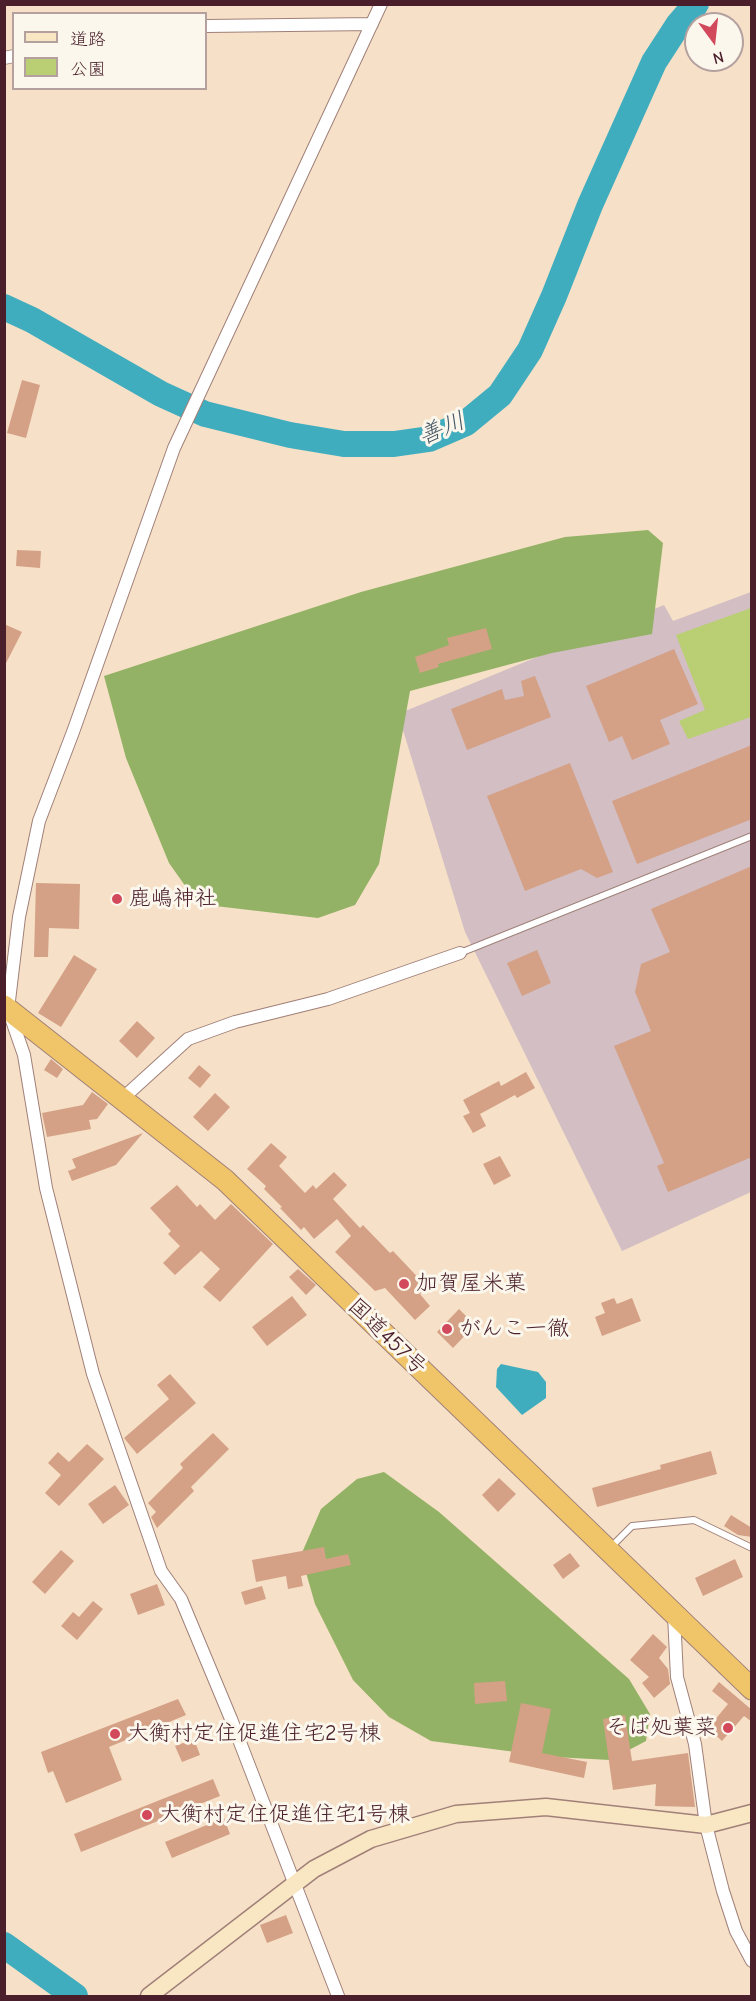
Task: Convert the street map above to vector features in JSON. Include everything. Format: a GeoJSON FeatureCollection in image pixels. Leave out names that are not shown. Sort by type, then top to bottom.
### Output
{"type":"FeatureCollection","features":[{"type":"Feature","properties":{"kind":"highway","name":"国道457号"},"geometry":{"type":"LineString","coordinates":[[7,1007],[225,1180],[752,1689]]}},
{"type":"Feature","properties":{"kind":"street"},"geometry":{"type":"LineString","coordinates":[[338,1996],[231,1719],[186,1610],[161,1571],[93,1374],[46,1188],[24,1055],[7,1007],[19,916],[39,821],[74,732],[174,448],[381,4]]}},
{"type":"Feature","properties":{"kind":"street"},"geometry":{"type":"LineString","coordinates":[[207,26],[372,24]]}},
{"type":"Feature","properties":{"kind":"street"},"geometry":{"type":"LineString","coordinates":[[122,1098],[188,1038],[235,1022],[328,999],[460,953]]}},
{"type":"Feature","properties":{"kind":"street"},"geometry":{"type":"LineString","coordinates":[[674,1615],[677,1677],[695,1744],[706,1825],[736,1931],[752,1961]]}},
{"type":"Feature","properties":{"kind":"street"},"geometry":{"type":"LineString","coordinates":[[149,1996],[314,1869],[371,1839],[456,1814],[546,1807],[706,1825],[752,1813]]}},
{"type":"Feature","properties":{"kind":"lane"},"geometry":{"type":"LineString","coordinates":[[460,953],[752,836]]}},
{"type":"Feature","properties":{"kind":"lane"},"geometry":{"type":"LineString","coordinates":[[607,1550],[632,1526],[694,1520],[752,1548]]}},
{"type":"Feature","properties":{"kind":"shaded area"},"geometry":{"type":"Polygon","coordinates":[[[751,592],[751,1192],[622,1251],[465,932],[398,714],[664,605],[673,621],[751,592]]]}},
{"type":"Feature","properties":{"kind":"green space"},"geometry":{"type":"Polygon","coordinates":[[[648,530],[663,543],[652,634],[552,653],[410,691],[379,864],[355,905],[318,918],[198,904],[169,863],[126,758],[104,676],[361,592],[565,537],[648,530]]]}},
{"type":"Feature","properties":{"kind":"green space"},"geometry":{"type":"Polygon","coordinates":[[[751,608],[751,717],[688,739],[679,721],[705,710],[676,635],[751,608]]]}},
{"type":"Feature","properties":{"kind":"green space"},"geometry":{"type":"Polygon","coordinates":[[[384,1472],[439,1512],[629,1679],[650,1714],[646,1741],[610,1760],[554,1757],[431,1741],[389,1717],[353,1680],[315,1604],[301,1555],[321,1509],[357,1479],[384,1472]]]}},
{"type":"Feature","properties":{"kind":"water"},"geometry":{"type":"Polygon","coordinates":[[[501,1364],[538,1372],[546,1382],[546,1398],[522,1415],[496,1387],[497,1369],[501,1364]]]}},
{"type":"Feature","properties":{"kind":"building"},"geometry":{"type":"Polygon","coordinates":[[[22,380],[40,385],[26,438],[7,433],[22,380]]]}},
{"type":"Feature","properties":{"kind":"building"},"geometry":{"type":"Polygon","coordinates":[[[17,550],[41,551],[40,568],[16,566],[17,550]]]}},
{"type":"Feature","properties":{"kind":"building"},"geometry":{"type":"Polygon","coordinates":[[[4,624],[22,632],[4,667],[4,624]]]}},
{"type":"Feature","properties":{"kind":"building"},"geometry":{"type":"Polygon","coordinates":[[[486,628],[492,649],[438,664],[439,667],[420,673],[415,657],[449,645],[447,638],[486,628]]]}},
{"type":"Feature","properties":{"kind":"building"},"geometry":{"type":"Polygon","coordinates":[[[674,649],[698,704],[660,720],[670,744],[632,760],[622,736],[609,742],[586,686],[674,649]]]}},
{"type":"Feature","properties":{"kind":"building"},"geometry":{"type":"Polygon","coordinates":[[[535,676],[551,717],[467,750],[451,709],[502,689],[505,700],[524,696],[521,681],[535,676]]]}},
{"type":"Feature","properties":{"kind":"building"},"geometry":{"type":"Polygon","coordinates":[[[752,745],[752,819],[637,864],[612,801],[752,745]]]}},
{"type":"Feature","properties":{"kind":"building"},"geometry":{"type":"Polygon","coordinates":[[[570,763],[613,872],[597,878],[581,869],[525,891],[487,796],[570,763]]]}},
{"type":"Feature","properties":{"kind":"building"},"geometry":{"type":"Polygon","coordinates":[[[752,866],[752,1157],[668,1192],[657,1166],[664,1163],[614,1046],[651,1031],[635,992],[641,964],[670,952],[651,909],[752,866]]]}},
{"type":"Feature","properties":{"kind":"building"},"geometry":{"type":"Polygon","coordinates":[[[36,883],[80,884],[79,929],[49,928],[48,957],[34,957],[36,883]]]}},
{"type":"Feature","properties":{"kind":"building"},"geometry":{"type":"Polygon","coordinates":[[[537,950],[551,983],[522,996],[507,963],[537,950]]]}},
{"type":"Feature","properties":{"kind":"building"},"geometry":{"type":"Polygon","coordinates":[[[74,955],[97,969],[61,1027],[38,1013],[74,955]]]}},
{"type":"Feature","properties":{"kind":"building"},"geometry":{"type":"Polygon","coordinates":[[[137,1021],[155,1038],[137,1058],[119,1041],[137,1021]]]}},
{"type":"Feature","properties":{"kind":"building"},"geometry":{"type":"Polygon","coordinates":[[[51,1059],[63,1069],[57,1078],[44,1070],[51,1059]]]}},
{"type":"Feature","properties":{"kind":"building"},"geometry":{"type":"Polygon","coordinates":[[[199,1065],[211,1075],[200,1088],[188,1078],[199,1065]]]}},
{"type":"Feature","properties":{"kind":"building"},"geometry":{"type":"Polygon","coordinates":[[[526,1072],[535,1088],[517,1098],[515,1095],[480,1114],[486,1126],[473,1133],[463,1116],[470,1113],[463,1100],[499,1081],[501,1086],[526,1072]]]}},
{"type":"Feature","properties":{"kind":"building"},"geometry":{"type":"Polygon","coordinates":[[[92,1092],[108,1104],[97,1119],[89,1120],[91,1129],[47,1137],[42,1113],[83,1105],[92,1092]]]}},
{"type":"Feature","properties":{"kind":"building"},"geometry":{"type":"Polygon","coordinates":[[[215,1093],[230,1107],[208,1131],[193,1117],[215,1093]]]}},
{"type":"Feature","properties":{"kind":"building"},"geometry":{"type":"Polygon","coordinates":[[[143,1133],[116,1165],[72,1181],[68,1171],[76,1168],[72,1159],[143,1133]]]}},
{"type":"Feature","properties":{"kind":"building"},"geometry":{"type":"Polygon","coordinates":[[[271,1143],[287,1157],[279,1166],[305,1193],[313,1185],[316,1189],[334,1172],[347,1185],[333,1199],[360,1228],[363,1225],[390,1253],[393,1251],[428,1288],[420,1294],[430,1306],[415,1320],[385,1288],[375,1291],[335,1252],[351,1236],[337,1219],[314,1239],[304,1227],[301,1230],[264,1189],[266,1186],[247,1169],[271,1143]]]}},
{"type":"Feature","properties":{"kind":"building"},"geometry":{"type":"Polygon","coordinates":[[[500,1156],[511,1176],[494,1185],[483,1164],[500,1156]]]}},
{"type":"Feature","properties":{"kind":"building"},"geometry":{"type":"Polygon","coordinates":[[[177,1185],[197,1207],[200,1204],[215,1220],[231,1204],[273,1244],[220,1302],[203,1287],[220,1269],[201,1251],[175,1275],[163,1263],[180,1246],[168,1234],[171,1231],[150,1208],[177,1185]]]}},
{"type":"Feature","properties":{"kind":"building"},"geometry":{"type":"Polygon","coordinates":[[[298,1269],[316,1285],[306,1295],[289,1277],[298,1269]]]}},
{"type":"Feature","properties":{"kind":"building"},"geometry":{"type":"Polygon","coordinates":[[[292,1296],[307,1315],[267,1346],[252,1327],[292,1296]]]}},
{"type":"Feature","properties":{"kind":"building"},"geometry":{"type":"Polygon","coordinates":[[[614,1298],[617,1304],[632,1298],[641,1321],[602,1336],[595,1317],[605,1313],[601,1303],[614,1298]]]}},
{"type":"Feature","properties":{"kind":"building"},"geometry":{"type":"Polygon","coordinates":[[[459,1309],[475,1325],[453,1348],[437,1332],[459,1309]]]}},
{"type":"Feature","properties":{"kind":"building"},"geometry":{"type":"Polygon","coordinates":[[[170,1374],[196,1403],[137,1454],[124,1438],[169,1399],[157,1385],[170,1374]]]}},
{"type":"Feature","properties":{"kind":"building"},"geometry":{"type":"Polygon","coordinates":[[[213,1433],[229,1449],[191,1487],[194,1491],[157,1528],[151,1517],[156,1512],[148,1503],[183,1468],[180,1464],[213,1433]]]}},
{"type":"Feature","properties":{"kind":"building"},"geometry":{"type":"Polygon","coordinates":[[[87,1444],[104,1459],[59,1506],[45,1493],[61,1475],[48,1463],[58,1452],[69,1462],[87,1444]]]}},
{"type":"Feature","properties":{"kind":"building"},"geometry":{"type":"Polygon","coordinates":[[[711,1451],[717,1474],[597,1507],[592,1488],[661,1469],[660,1465],[711,1451]]]}},
{"type":"Feature","properties":{"kind":"building"},"geometry":{"type":"Polygon","coordinates":[[[499,1478],[516,1494],[498,1512],[482,1495],[499,1478]]]}},
{"type":"Feature","properties":{"kind":"building"},"geometry":{"type":"Polygon","coordinates":[[[115,1485],[129,1505],[103,1524],[88,1504],[115,1485]]]}},
{"type":"Feature","properties":{"kind":"building"},"geometry":{"type":"Polygon","coordinates":[[[731,1515],[752,1528],[752,1537],[738,1535],[724,1526],[731,1515]]]}},
{"type":"Feature","properties":{"kind":"building"},"geometry":{"type":"Polygon","coordinates":[[[324,1547],[326,1559],[348,1554],[351,1565],[301,1576],[303,1586],[288,1589],[286,1576],[256,1582],[252,1560],[324,1547]]]}},
{"type":"Feature","properties":{"kind":"building"},"geometry":{"type":"Polygon","coordinates":[[[61,1550],[74,1561],[45,1594],[32,1582],[61,1550]]]}},
{"type":"Feature","properties":{"kind":"building"},"geometry":{"type":"Polygon","coordinates":[[[570,1553],[580,1566],[563,1579],[553,1565],[570,1553]]]}},
{"type":"Feature","properties":{"kind":"building"},"geometry":{"type":"Polygon","coordinates":[[[735,1559],[743,1577],[703,1596],[695,1578],[735,1559]]]}},
{"type":"Feature","properties":{"kind":"building"},"geometry":{"type":"Polygon","coordinates":[[[157,1584],[165,1605],[138,1615],[130,1594],[157,1584]]]}},
{"type":"Feature","properties":{"kind":"building"},"geometry":{"type":"Polygon","coordinates":[[[262,1586],[266,1599],[245,1605],[241,1592],[262,1586]]]}},
{"type":"Feature","properties":{"kind":"building"},"geometry":{"type":"Polygon","coordinates":[[[93,1601],[103,1609],[77,1640],[61,1626],[73,1612],[79,1617],[93,1601]]]}},
{"type":"Feature","properties":{"kind":"building"},"geometry":{"type":"Polygon","coordinates":[[[653,1634],[667,1647],[659,1658],[668,1669],[670,1684],[654,1698],[642,1683],[649,1677],[630,1660],[653,1634]]]}},
{"type":"Feature","properties":{"kind":"building"},"geometry":{"type":"Polygon","coordinates":[[[505,1681],[507,1701],[475,1704],[474,1683],[505,1681]]]}},
{"type":"Feature","properties":{"kind":"building"},"geometry":{"type":"Polygon","coordinates":[[[719,1682],[752,1710],[752,1722],[744,1716],[722,1741],[708,1728],[728,1704],[712,1691],[719,1682]]]}},
{"type":"Feature","properties":{"kind":"building"},"geometry":{"type":"Polygon","coordinates":[[[178,1699],[186,1715],[109,1747],[122,1780],[66,1803],[53,1771],[48,1773],[41,1752],[178,1699]]]}},
{"type":"Feature","properties":{"kind":"building"},"geometry":{"type":"Polygon","coordinates":[[[521,1703],[551,1709],[542,1753],[587,1762],[584,1778],[509,1762],[521,1703]]]}},
{"type":"Feature","properties":{"kind":"building"},"geometry":{"type":"Polygon","coordinates":[[[625,1715],[632,1761],[688,1753],[695,1807],[655,1806],[656,1784],[613,1790],[603,1719],[625,1715]]]}},
{"type":"Feature","properties":{"kind":"building"},"geometry":{"type":"Polygon","coordinates":[[[194,1739],[200,1755],[182,1762],[175,1746],[194,1739]]]}},
{"type":"Feature","properties":{"kind":"building","name":"大衡村定住促進住宅1号棟"},"geometry":{"type":"Polygon","coordinates":[[[213,1779],[220,1796],[81,1852],[74,1834],[213,1779]]]}},
{"type":"Feature","properties":{"kind":"building"},"geometry":{"type":"Polygon","coordinates":[[[224,1818],[230,1834],[172,1858],[165,1842],[224,1818]]]}},
{"type":"Feature","properties":{"kind":"building"},"geometry":{"type":"Polygon","coordinates":[[[286,1915],[293,1933],[267,1943],[260,1925],[286,1915]]]}},
{"type":"Feature","properties":{"kind":"waterway","name":"善川"},"geometry":{"type":"LineString","coordinates":[[4,307],[32,320],[161,394],[205,414],[290,435],[344,444],[394,444],[429,439],[466,423],[500,395],[530,350],[590,205],[654,62],[678,25],[696,4]]}},
{"type":"Feature","properties":{"kind":"waterway"},"geometry":{"type":"LineString","coordinates":[[4,1945],[75,1996]]}},
{"type":"Feature","properties":{"kind":"place","name":"鹿嶋神社"},"geometry":{"type":"Point","coordinates":[117,899]}},
{"type":"Feature","properties":{"kind":"place","name":"加賀屋米菓"},"geometry":{"type":"Point","coordinates":[404,1284]}},
{"type":"Feature","properties":{"kind":"place","name":"がんこ一徹"},"geometry":{"type":"Point","coordinates":[447,1329]}},
{"type":"Feature","properties":{"kind":"place","name":"そば処葉菜"},"geometry":{"type":"Point","coordinates":[728,1728]}},
{"type":"Feature","properties":{"kind":"place","name":"大衡村定住促進住宅2号棟"},"geometry":{"type":"Point","coordinates":[115,1734]}},
{"type":"Feature","properties":{"kind":"place","name":"大衡村定住促進住宅1号棟"},"geometry":{"type":"Point","coordinates":[147,1815]}}]}
